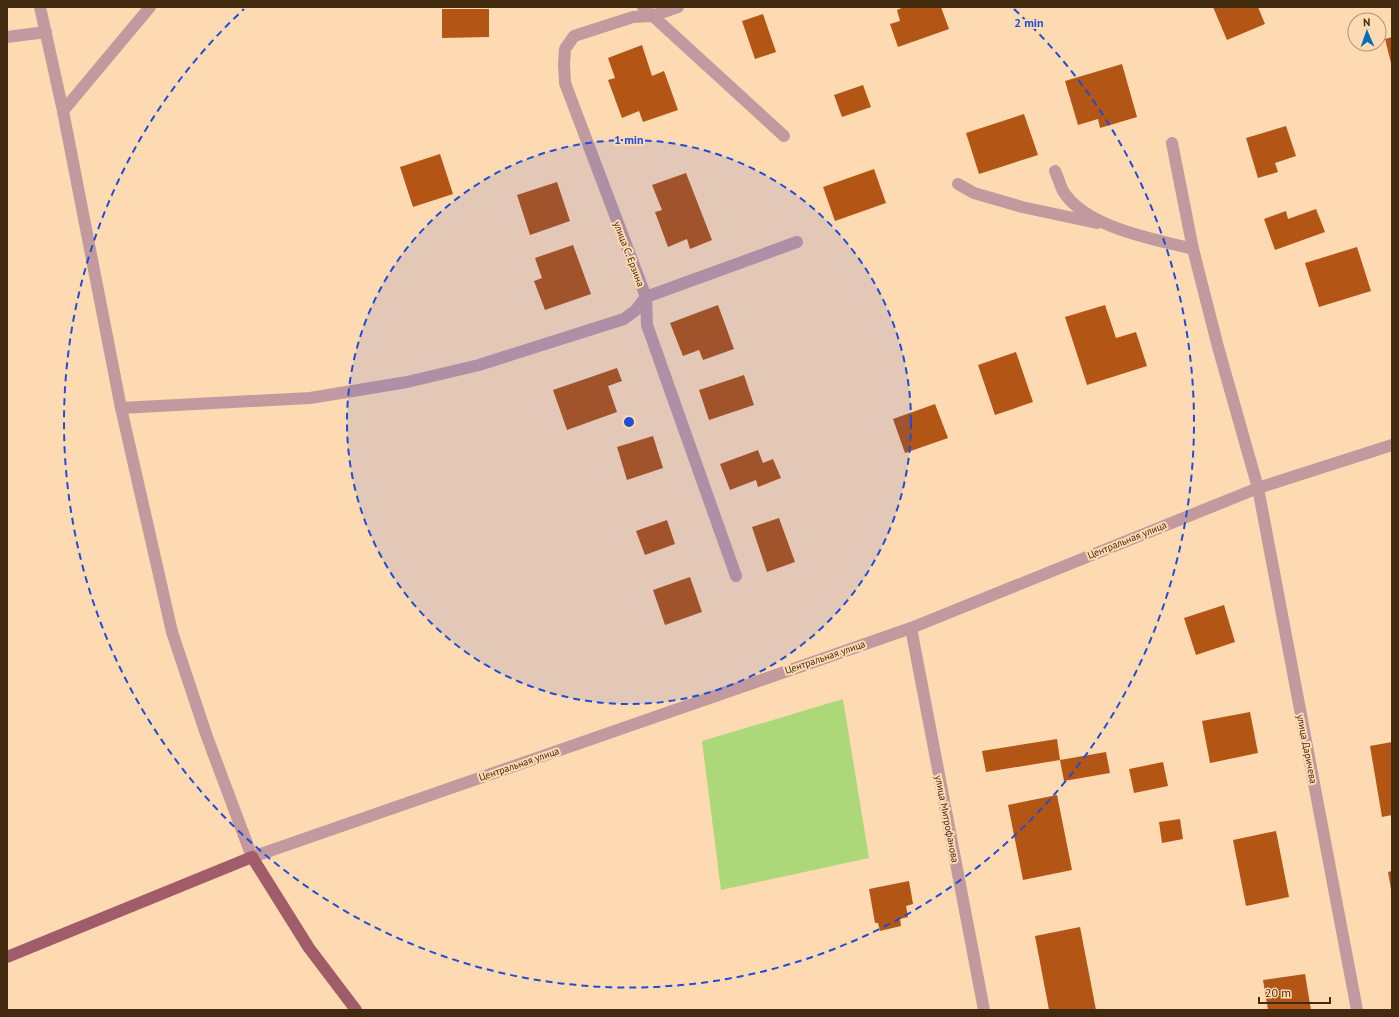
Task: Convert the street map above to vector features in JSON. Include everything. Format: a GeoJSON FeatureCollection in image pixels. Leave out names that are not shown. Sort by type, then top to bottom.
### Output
{"type":"FeatureCollection","features":[{"type":"Feature","properties":{"kind":"main road"},"geometry":{"type":"LineString","coordinates":[[7,957],[252,857],[309,948],[356,1010]]}},
{"type":"Feature","properties":{"kind":"street"},"geometry":{"type":"LineString","coordinates":[[40,7],[63,110],[121,408],[172,632],[206,734],[252,857]]}},
{"type":"Feature","properties":{"kind":"street"},"geometry":{"type":"LineString","coordinates":[[63,110],[150,7]]}},
{"type":"Feature","properties":{"kind":"street"},"geometry":{"type":"LineString","coordinates":[[643,7],[784,136]]}},
{"type":"Feature","properties":{"kind":"street","name":"улица С. Ерзина"},"geometry":{"type":"LineString","coordinates":[[678,7],[652,16],[633,17],[574,36],[565,48],[565,83],[646,297],[647,324],[736,576]]}},
{"type":"Feature","properties":{"kind":"street"},"geometry":{"type":"LineString","coordinates":[[7,38],[46,32]]}},
{"type":"Feature","properties":{"kind":"street","name":"улица Даричева"},"geometry":{"type":"LineString","coordinates":[[1172,143],[1193,249],[1218,347],[1258,488],[1357,1010]]}},
{"type":"Feature","properties":{"kind":"street"},"geometry":{"type":"LineString","coordinates":[[1055,171],[1063,191],[1071,201],[1087,214],[1130,234],[1193,249]]}},
{"type":"Feature","properties":{"kind":"street"},"geometry":{"type":"LineString","coordinates":[[958,184],[974,193],[1022,207],[1110,226]]}},
{"type":"Feature","properties":{"kind":"street"},"geometry":{"type":"LineString","coordinates":[[121,408],[310,398],[407,382],[479,365],[624,319],[636,310],[646,297],[797,242]]}},
{"type":"Feature","properties":{"kind":"street","name":"Центральная улица"},"geometry":{"type":"LineString","coordinates":[[252,857],[911,628],[1258,488],[1392,445]]}},
{"type":"Feature","properties":{"kind":"street","name":"улица Митрофанова"},"geometry":{"type":"LineString","coordinates":[[911,628],[984,1010]]}},
{"type":"Feature","properties":{"kind":"green space"},"geometry":{"type":"Polygon","coordinates":[[[843,699],[869,858],[721,890],[702,741],[843,699]]]}},
{"type":"Feature","properties":{"kind":"building"},"geometry":{"type":"Polygon","coordinates":[[[904,7],[941,7],[949,29],[898,47],[890,24],[900,21],[897,10],[904,7]]]}},
{"type":"Feature","properties":{"kind":"building"},"geometry":{"type":"Polygon","coordinates":[[[1213,7],[1258,7],[1265,24],[1227,40],[1213,7]]]}},
{"type":"Feature","properties":{"kind":"building"},"geometry":{"type":"Polygon","coordinates":[[[442,9],[489,9],[489,37],[442,38],[442,9]]]}},
{"type":"Feature","properties":{"kind":"building"},"geometry":{"type":"Polygon","coordinates":[[[763,14],[776,52],[755,59],[742,21],[763,14]]]}},
{"type":"Feature","properties":{"kind":"building"},"geometry":{"type":"Polygon","coordinates":[[[1392,37],[1392,63],[1387,47],[1387,38],[1392,37]]]}},
{"type":"Feature","properties":{"kind":"building"},"geometry":{"type":"Polygon","coordinates":[[[642,45],[652,76],[664,71],[678,110],[643,122],[639,111],[622,118],[608,80],[615,78],[608,58],[642,45]]]}},
{"type":"Feature","properties":{"kind":"building"},"geometry":{"type":"Polygon","coordinates":[[[1122,64],[1137,117],[1100,128],[1098,119],[1078,125],[1065,81],[1122,64]]]}},
{"type":"Feature","properties":{"kind":"building"},"geometry":{"type":"Polygon","coordinates":[[[863,85],[871,107],[842,117],[834,95],[863,85]]]}},
{"type":"Feature","properties":{"kind":"building"},"geometry":{"type":"Polygon","coordinates":[[[1024,114],[1038,155],[979,174],[966,133],[1024,114]]]}},
{"type":"Feature","properties":{"kind":"building"},"geometry":{"type":"Polygon","coordinates":[[[1286,126],[1296,156],[1275,163],[1278,172],[1258,178],[1246,138],[1286,126]]]}},
{"type":"Feature","properties":{"kind":"building"},"geometry":{"type":"Polygon","coordinates":[[[440,154],[453,194],[413,207],[400,167],[440,154]]]}},
{"type":"Feature","properties":{"kind":"building"},"geometry":{"type":"Polygon","coordinates":[[[874,169],[886,203],[835,221],[823,187],[874,169]]]}},
{"type":"Feature","properties":{"kind":"building"},"geometry":{"type":"Polygon","coordinates":[[[686,173],[712,240],[690,249],[687,239],[668,247],[655,212],[662,210],[652,185],[686,173]]]}},
{"type":"Feature","properties":{"kind":"building"},"geometry":{"type":"Polygon","coordinates":[[[557,182],[570,221],[530,235],[517,195],[557,182]]]}},
{"type":"Feature","properties":{"kind":"building"},"geometry":{"type":"Polygon","coordinates":[[[1316,209],[1325,232],[1275,250],[1264,219],[1286,211],[1288,219],[1316,209]]]}},
{"type":"Feature","properties":{"kind":"building"},"geometry":{"type":"Polygon","coordinates":[[[573,245],[591,294],[545,310],[534,281],[542,278],[535,258],[573,245]]]}},
{"type":"Feature","properties":{"kind":"building"},"geometry":{"type":"Polygon","coordinates":[[[1357,247],[1371,291],[1319,307],[1305,263],[1357,247]]]}},
{"type":"Feature","properties":{"kind":"building"},"geometry":{"type":"Polygon","coordinates":[[[718,305],[734,349],[703,360],[699,350],[683,356],[670,323],[718,305]]]}},
{"type":"Feature","properties":{"kind":"building"},"geometry":{"type":"Polygon","coordinates":[[[1105,305],[1116,338],[1136,332],[1147,366],[1087,385],[1065,317],[1105,305]]]}},
{"type":"Feature","properties":{"kind":"building"},"geometry":{"type":"Polygon","coordinates":[[[1016,352],[1033,402],[995,415],[978,365],[1016,352]]]}},
{"type":"Feature","properties":{"kind":"building"},"geometry":{"type":"Polygon","coordinates":[[[617,368],[622,381],[608,386],[617,412],[567,430],[553,390],[617,368]]]}},
{"type":"Feature","properties":{"kind":"building"},"geometry":{"type":"Polygon","coordinates":[[[744,375],[754,405],[709,420],[699,390],[744,375]]]}},
{"type":"Feature","properties":{"kind":"building"},"geometry":{"type":"Polygon","coordinates":[[[935,404],[948,438],[905,453],[893,419],[935,404]]]}},
{"type":"Feature","properties":{"kind":"building"},"geometry":{"type":"Polygon","coordinates":[[[653,436],[663,468],[627,480],[617,447],[653,436]]]}},
{"type":"Feature","properties":{"kind":"building"},"geometry":{"type":"Polygon","coordinates":[[[758,450],[763,463],[773,459],[781,478],[758,487],[756,480],[730,490],[720,464],[758,450]]]}},
{"type":"Feature","properties":{"kind":"building"},"geometry":{"type":"Polygon","coordinates":[[[779,518],[795,562],[767,572],[752,527],[779,518]]]}},
{"type":"Feature","properties":{"kind":"building"},"geometry":{"type":"Polygon","coordinates":[[[667,520],[675,544],[645,555],[636,531],[667,520]]]}},
{"type":"Feature","properties":{"kind":"building"},"geometry":{"type":"Polygon","coordinates":[[[690,577],[702,612],[665,625],[653,590],[690,577]]]}},
{"type":"Feature","properties":{"kind":"building"},"geometry":{"type":"Polygon","coordinates":[[[1224,605],[1235,642],[1196,655],[1184,618],[1224,605]]]}},
{"type":"Feature","properties":{"kind":"building"},"geometry":{"type":"Polygon","coordinates":[[[1250,712],[1258,753],[1210,763],[1202,721],[1250,712]]]}},
{"type":"Feature","properties":{"kind":"building"},"geometry":{"type":"Polygon","coordinates":[[[1057,739],[1060,760],[986,772],[982,751],[1057,739]]]}},
{"type":"Feature","properties":{"kind":"building"},"geometry":{"type":"Polygon","coordinates":[[[1392,742],[1392,815],[1382,817],[1370,746],[1392,742]]]}},
{"type":"Feature","properties":{"kind":"building"},"geometry":{"type":"Polygon","coordinates":[[[1106,752],[1110,773],[1064,781],[1060,760],[1106,752]]]}},
{"type":"Feature","properties":{"kind":"building"},"geometry":{"type":"Polygon","coordinates":[[[1163,762],[1168,786],[1134,793],[1129,769],[1163,762]]]}},
{"type":"Feature","properties":{"kind":"building"},"geometry":{"type":"Polygon","coordinates":[[[1057,795],[1072,870],[1023,880],[1008,805],[1057,795]]]}},
{"type":"Feature","properties":{"kind":"building"},"geometry":{"type":"Polygon","coordinates":[[[1180,819],[1183,839],[1162,843],[1159,822],[1180,819]]]}},
{"type":"Feature","properties":{"kind":"building"},"geometry":{"type":"Polygon","coordinates":[[[1276,831],[1289,897],[1246,906],[1233,840],[1276,831]]]}},
{"type":"Feature","properties":{"kind":"building"},"geometry":{"type":"Polygon","coordinates":[[[1392,871],[1392,889],[1391,889],[1388,872],[1392,871]]]}},
{"type":"Feature","properties":{"kind":"building"},"geometry":{"type":"Polygon","coordinates":[[[909,881],[913,904],[906,906],[908,917],[900,919],[901,926],[880,931],[878,923],[875,923],[869,889],[909,881]]]}},
{"type":"Feature","properties":{"kind":"building"},"geometry":{"type":"Polygon","coordinates":[[[1080,927],[1096,1010],[1049,1010],[1035,936],[1080,927]]]}},
{"type":"Feature","properties":{"kind":"building"},"geometry":{"type":"Polygon","coordinates":[[[1305,974],[1311,1010],[1268,1010],[1263,980],[1305,974]]]}}]}
